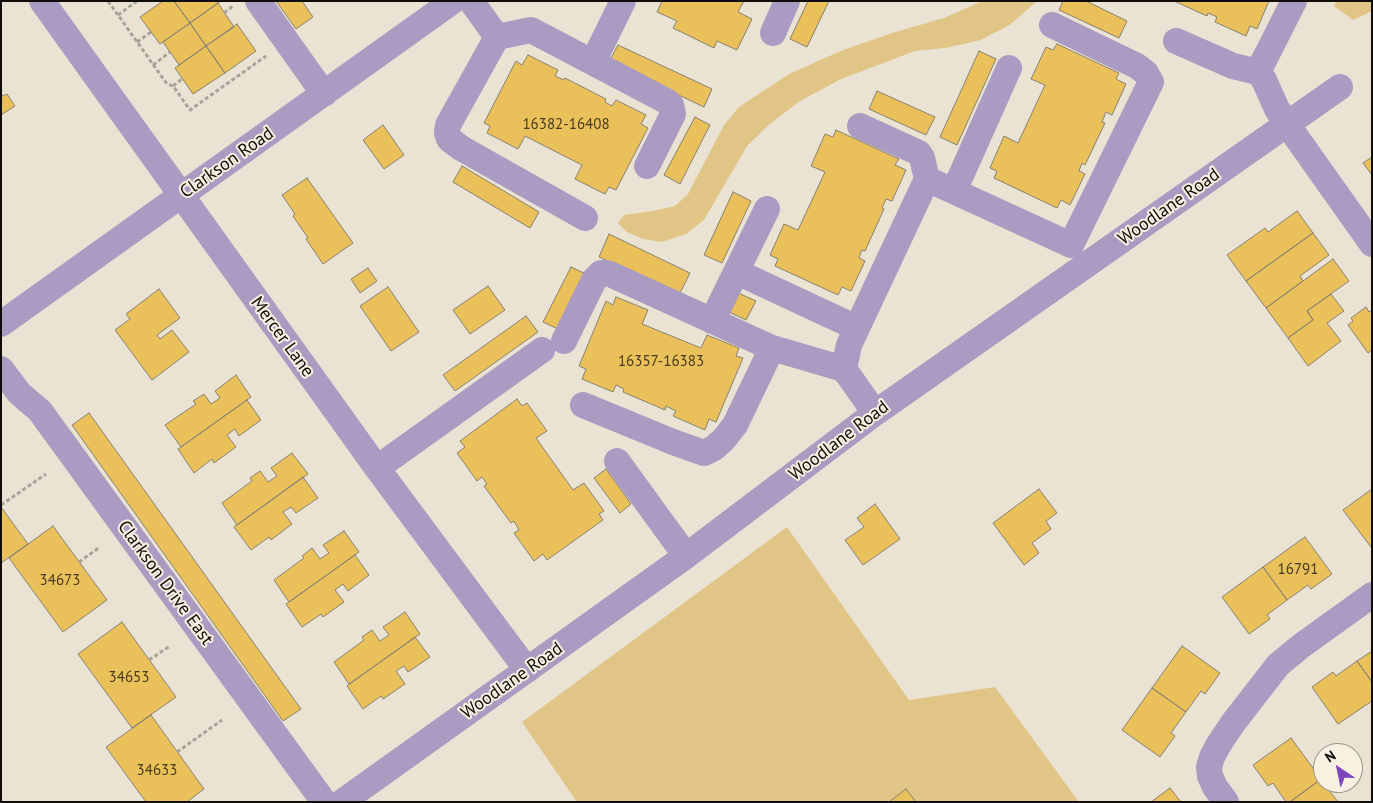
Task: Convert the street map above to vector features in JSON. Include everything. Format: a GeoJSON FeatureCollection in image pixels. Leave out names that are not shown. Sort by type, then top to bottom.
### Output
{"type":"FeatureCollection","features":[{"type":"Feature","properties":{"kind":"street","name":"Mercer Lane"},"geometry":{"type":"LineString","coordinates":[[42,1],[377,468],[527,670]]}},
{"type":"Feature","properties":{"kind":"street"},"geometry":{"type":"LineString","coordinates":[[258,1],[324,94]]}},
{"type":"Feature","properties":{"kind":"street","name":"Clarkson Road"},"geometry":{"type":"LineString","coordinates":[[1,324],[453,1]]}},
{"type":"Feature","properties":{"kind":"street"},"geometry":{"type":"LineString","coordinates":[[471,1],[497,37]]}},
{"type":"Feature","properties":{"kind":"street"},"geometry":{"type":"LineString","coordinates":[[593,62],[623,1]]}},
{"type":"Feature","properties":{"kind":"street"},"geometry":{"type":"LineString","coordinates":[[773,33],[787,1]]}},
{"type":"Feature","properties":{"kind":"street"},"geometry":{"type":"LineString","coordinates":[[1258,72],[1294,1]]}},
{"type":"Feature","properties":{"kind":"street"},"geometry":{"type":"LineString","coordinates":[[927,179],[1078,255],[1151,82],[1146,73],[1137,66],[1052,25]]}},
{"type":"Feature","properties":{"kind":"street"},"geometry":{"type":"LineString","coordinates":[[585,218],[461,148],[449,139],[447,133],[448,125],[497,37],[531,30],[668,102],[671,105],[673,114],[647,166]]}},
{"type":"Feature","properties":{"kind":"street"},"geometry":{"type":"LineString","coordinates":[[1176,41],[1233,66],[1258,72],[1264,80],[1277,109],[1372,244]]}},
{"type":"Feature","properties":{"kind":"street"},"geometry":{"type":"LineString","coordinates":[[954,191],[1009,68]]}},
{"type":"Feature","properties":{"kind":"street","name":"Woodlane Road"},"geometry":{"type":"LineString","coordinates":[[342,802],[686,556],[875,413],[1078,255],[1287,124],[1340,87]]}},
{"type":"Feature","properties":{"kind":"street"},"geometry":{"type":"LineString","coordinates":[[844,369],[849,345],[927,179],[924,163],[919,153],[860,126]]}},
{"type":"Feature","properties":{"kind":"street"},"geometry":{"type":"LineString","coordinates":[[712,321],[767,210]]}},
{"type":"Feature","properties":{"kind":"street"},"geometry":{"type":"LineString","coordinates":[[736,272],[857,328]]}},
{"type":"Feature","properties":{"kind":"street"},"geometry":{"type":"LineString","coordinates":[[377,468],[553,345],[594,280],[601,273],[610,274],[772,348],[844,369],[875,413]]}},
{"type":"Feature","properties":{"kind":"street"},"geometry":{"type":"LineString","coordinates":[[583,406],[704,453],[714,448],[724,439],[734,425],[772,348]]}},
{"type":"Feature","properties":{"kind":"street","name":"Clarkson Drive East"},"geometry":{"type":"LineString","coordinates":[[1,369],[10,400],[40,411],[324,802]]}},
{"type":"Feature","properties":{"kind":"street"},"geometry":{"type":"LineString","coordinates":[[617,462],[686,556]]}},
{"type":"Feature","properties":{"kind":"street"},"geometry":{"type":"LineString","coordinates":[[1226,802],[1215,787],[1210,776],[1209,767],[1219,744],[1245,707],[1278,665],[1301,646],[1372,595]]}},
{"type":"Feature","properties":{"kind":"path"},"geometry":{"type":"LineString","coordinates":[[108,1],[167,84],[173,86],[190,110],[269,54]]}},
{"type":"Feature","properties":{"kind":"path"},"geometry":{"type":"LineString","coordinates":[[118,15],[137,1]]}},
{"type":"Feature","properties":{"kind":"path"},"geometry":{"type":"LineString","coordinates":[[137,42],[151,32]]}},
{"type":"Feature","properties":{"kind":"path"},"geometry":{"type":"LineString","coordinates":[[153,64],[170,52]]}},
{"type":"Feature","properties":{"kind":"path"},"geometry":{"type":"LineString","coordinates":[[173,86],[182,79]]}},
{"type":"Feature","properties":{"kind":"path"},"geometry":{"type":"LineString","coordinates":[[1,505],[46,474]]}},
{"type":"Feature","properties":{"kind":"path"},"geometry":{"type":"LineString","coordinates":[[80,562],[100,547]]}},
{"type":"Feature","properties":{"kind":"path"},"geometry":{"type":"LineString","coordinates":[[150,660],[170,646]]}},
{"type":"Feature","properties":{"kind":"path"},"geometry":{"type":"LineString","coordinates":[[177,752],[222,720]]}},
{"type":"Feature","properties":{"kind":"shaded area"},"geometry":{"type":"Polygon","coordinates":[[[982,1],[1037,1],[1011,24],[981,40],[945,48],[915,51],[841,79],[800,101],[771,123],[747,146],[704,220],[686,234],[662,242],[643,239],[627,232],[618,223],[624,215],[675,206],[688,194],[724,125],[739,107],[789,74],[843,50],[944,18],[982,1]]]}},
{"type":"Feature","properties":{"kind":"shaded area"},"geometry":{"type":"Polygon","coordinates":[[[1337,1],[1372,1],[1372,11],[1353,20],[1334,6],[1337,1]]]}},
{"type":"Feature","properties":{"kind":"shaded area"},"geometry":{"type":"Polygon","coordinates":[[[787,527],[909,700],[995,687],[1079,802],[577,802],[522,722],[787,527]]]}},
{"type":"Feature","properties":{"kind":"building"},"geometry":{"type":"Polygon","coordinates":[[[163,1],[174,1],[190,23],[160,44],[140,17],[163,1]]]}},
{"type":"Feature","properties":{"kind":"building"},"geometry":{"type":"Polygon","coordinates":[[[174,1],[221,1],[190,23],[174,1]]]}},
{"type":"Feature","properties":{"kind":"building"},"geometry":{"type":"Polygon","coordinates":[[[276,1],[302,1],[313,17],[296,29],[276,1]]]}},
{"type":"Feature","properties":{"kind":"building"},"geometry":{"type":"Polygon","coordinates":[[[662,1],[744,1],[738,12],[752,19],[737,50],[717,41],[714,48],[673,28],[677,21],[657,12],[662,1]]]}},
{"type":"Feature","properties":{"kind":"building"},"geometry":{"type":"Polygon","coordinates":[[[808,1],[829,1],[807,47],[790,39],[808,1]]]}},
{"type":"Feature","properties":{"kind":"building"},"geometry":{"type":"Polygon","coordinates":[[[1063,1],[1086,1],[1127,21],[1119,38],[1059,10],[1063,1]]]}},
{"type":"Feature","properties":{"kind":"building"},"geometry":{"type":"Polygon","coordinates":[[[1174,1],[1269,1],[1257,29],[1250,26],[1246,36],[1215,22],[1217,17],[1208,13],[1207,16],[1174,1]]]}},
{"type":"Feature","properties":{"kind":"building"},"geometry":{"type":"Polygon","coordinates":[[[218,3],[234,27],[206,46],[190,23],[218,3]]]}},
{"type":"Feature","properties":{"kind":"building"},"geometry":{"type":"Polygon","coordinates":[[[190,23],[206,46],[179,65],[163,42],[190,23]]]}},
{"type":"Feature","properties":{"kind":"building"},"geometry":{"type":"Polygon","coordinates":[[[237,24],[256,51],[225,73],[206,46],[237,24]]]}},
{"type":"Feature","properties":{"kind":"building"},"geometry":{"type":"Polygon","coordinates":[[[1057,44],[1119,73],[1116,79],[1126,84],[1112,115],[1106,112],[1102,122],[1105,123],[1085,165],[1082,163],[1079,171],[1085,174],[1070,205],[1061,200],[1057,208],[994,178],[997,171],[990,168],[1004,136],[1018,143],[1045,85],[1031,79],[1046,47],[1053,50],[1057,44]]]}},
{"type":"Feature","properties":{"kind":"building"},"geometry":{"type":"Polygon","coordinates":[[[618,45],[712,89],[704,107],[609,62],[618,45]]]}},
{"type":"Feature","properties":{"kind":"building"},"geometry":{"type":"Polygon","coordinates":[[[206,46],[225,73],[193,94],[175,68],[206,46]]]}},
{"type":"Feature","properties":{"kind":"building"},"geometry":{"type":"Polygon","coordinates":[[[979,51],[996,59],[957,145],[940,137],[979,51]]]}},
{"type":"Feature","properties":{"kind":"building"},"geometry":{"type":"Polygon","coordinates":[[[528,55],[558,70],[555,76],[564,80],[565,78],[606,99],[605,102],[612,106],[616,100],[646,115],[641,124],[648,128],[616,190],[609,187],[605,194],[575,179],[582,165],[525,136],[518,149],[487,133],[490,126],[484,123],[516,61],[522,65],[528,55]]]}},
{"type":"Feature","properties":{"kind":"building"},"geometry":{"type":"Polygon","coordinates":[[[877,91],[935,117],[926,135],[869,109],[877,91]]]}},
{"type":"Feature","properties":{"kind":"building"},"geometry":{"type":"Polygon","coordinates":[[[1,93],[3,96],[7,94],[15,106],[1,115],[1,93]]]}},
{"type":"Feature","properties":{"kind":"building"},"geometry":{"type":"Polygon","coordinates":[[[695,117],[710,125],[680,184],[664,175],[695,117]]]}},
{"type":"Feature","properties":{"kind":"building"},"geometry":{"type":"Polygon","coordinates":[[[383,125],[404,155],[384,169],[363,140],[383,125]]]}},
{"type":"Feature","properties":{"kind":"building"},"geometry":{"type":"Polygon","coordinates":[[[836,130],[899,159],[895,165],[906,170],[892,201],[886,199],[882,208],[884,209],[865,251],[862,250],[859,258],[865,261],[851,291],[842,287],[838,295],[775,266],[778,259],[770,255],[784,224],[798,230],[825,172],[811,166],[825,134],[833,137],[836,130]]]}},
{"type":"Feature","properties":{"kind":"building"},"geometry":{"type":"Polygon","coordinates":[[[1372,157],[1372,175],[1363,163],[1372,157]]]}},
{"type":"Feature","properties":{"kind":"building"},"geometry":{"type":"Polygon","coordinates":[[[462,166],[539,212],[530,228],[453,182],[462,166]]]}},
{"type":"Feature","properties":{"kind":"building"},"geometry":{"type":"Polygon","coordinates":[[[307,178],[353,243],[323,264],[306,239],[308,238],[293,216],[295,214],[282,195],[307,178]]]}},
{"type":"Feature","properties":{"kind":"building"},"geometry":{"type":"Polygon","coordinates":[[[733,192],[751,201],[722,263],[704,255],[733,192]]]}},
{"type":"Feature","properties":{"kind":"building"},"geometry":{"type":"Polygon","coordinates":[[[1297,211],[1313,233],[1246,281],[1227,255],[1265,228],[1268,232],[1297,211]]]}},
{"type":"Feature","properties":{"kind":"building"},"geometry":{"type":"Polygon","coordinates":[[[1313,233],[1329,255],[1300,276],[1303,281],[1266,308],[1246,281],[1313,233]]]}},
{"type":"Feature","properties":{"kind":"building"},"geometry":{"type":"Polygon","coordinates":[[[609,234],[690,273],[679,295],[599,257],[609,234]]]}},
{"type":"Feature","properties":{"kind":"building"},"geometry":{"type":"Polygon","coordinates":[[[1333,259],[1349,281],[1307,311],[1313,320],[1288,338],[1266,308],[1333,259]]]}},
{"type":"Feature","properties":{"kind":"building"},"geometry":{"type":"Polygon","coordinates":[[[571,267],[588,275],[560,330],[543,322],[571,267]]]}},
{"type":"Feature","properties":{"kind":"building"},"geometry":{"type":"Polygon","coordinates":[[[368,268],[377,281],[360,293],[351,279],[368,268]]]}},
{"type":"Feature","properties":{"kind":"building"},"geometry":{"type":"Polygon","coordinates":[[[488,286],[505,310],[470,334],[453,310],[488,286]]]}},
{"type":"Feature","properties":{"kind":"building"},"geometry":{"type":"Polygon","coordinates":[[[388,287],[419,332],[391,351],[360,306],[388,287]]]}},
{"type":"Feature","properties":{"kind":"building"},"geometry":{"type":"Polygon","coordinates":[[[159,289],[180,318],[157,335],[160,339],[172,330],[189,352],[152,380],[115,330],[130,319],[126,314],[159,289]]]}},
{"type":"Feature","properties":{"kind":"building"},"geometry":{"type":"Polygon","coordinates":[[[734,291],[756,301],[746,320],[725,310],[734,291]]]}},
{"type":"Feature","properties":{"kind":"building"},"geometry":{"type":"Polygon","coordinates":[[[1331,294],[1344,311],[1327,323],[1341,341],[1308,366],[1288,338],[1313,320],[1307,311],[1331,294]]]}},
{"type":"Feature","properties":{"kind":"building"},"geometry":{"type":"Polygon","coordinates":[[[616,297],[648,310],[642,324],[701,348],[707,335],[739,348],[736,356],[743,358],[716,422],[709,419],[705,430],[673,416],[676,411],[666,406],[665,410],[623,392],[624,389],[616,385],[613,392],[582,379],[586,369],[579,366],[606,301],[613,305],[616,297]]]}},
{"type":"Feature","properties":{"kind":"building"},"geometry":{"type":"Polygon","coordinates":[[[1366,307],[1369,312],[1372,310],[1372,350],[1368,353],[1348,325],[1353,321],[1351,318],[1366,307]]]}},
{"type":"Feature","properties":{"kind":"building"},"geometry":{"type":"Polygon","coordinates":[[[526,316],[538,332],[455,391],[443,375],[526,316]]]}},
{"type":"Feature","properties":{"kind":"building"},"geometry":{"type":"Polygon","coordinates":[[[236,375],[251,397],[181,447],[165,425],[196,404],[193,401],[204,394],[211,404],[220,398],[215,391],[236,375]]]}},
{"type":"Feature","properties":{"kind":"building"},"geometry":{"type":"Polygon","coordinates":[[[517,399],[522,406],[527,403],[547,431],[536,438],[573,490],[584,483],[604,511],[599,514],[603,520],[547,560],[543,554],[534,561],[514,533],[519,530],[514,521],[511,523],[484,486],[487,484],[482,477],[477,481],[457,453],[465,447],[460,441],[517,399]]]}},
{"type":"Feature","properties":{"kind":"building"},"geometry":{"type":"Polygon","coordinates":[[[247,400],[261,420],[239,436],[235,429],[227,435],[236,447],[214,463],[212,459],[194,473],[178,449],[247,400]]]}},
{"type":"Feature","properties":{"kind":"building"},"geometry":{"type":"Polygon","coordinates":[[[89,413],[301,709],[283,721],[72,425],[89,413]]]}},
{"type":"Feature","properties":{"kind":"building"},"geometry":{"type":"Polygon","coordinates":[[[292,453],[308,474],[237,525],[222,503],[252,481],[250,478],[260,471],[268,482],[277,476],[271,468],[292,453]]]}},
{"type":"Feature","properties":{"kind":"building"},"geometry":{"type":"Polygon","coordinates":[[[606,469],[631,504],[620,513],[594,478],[606,469]]]}},
{"type":"Feature","properties":{"kind":"building"},"geometry":{"type":"Polygon","coordinates":[[[303,477],[318,498],[296,513],[291,507],[283,512],[292,524],[271,540],[269,537],[251,550],[234,527],[303,477]]]}},
{"type":"Feature","properties":{"kind":"building"},"geometry":{"type":"Polygon","coordinates":[[[1039,489],[1057,513],[1046,521],[1051,529],[1032,543],[1039,553],[1024,565],[993,523],[1039,489]]]}},
{"type":"Feature","properties":{"kind":"building"},"geometry":{"type":"Polygon","coordinates":[[[1372,489],[1372,547],[1371,547],[1343,510],[1372,489]]]}},
{"type":"Feature","properties":{"kind":"building"},"geometry":{"type":"Polygon","coordinates":[[[875,504],[900,539],[863,565],[845,540],[864,527],[857,518],[875,504]]]}},
{"type":"Feature","properties":{"kind":"building"},"geometry":{"type":"Polygon","coordinates":[[[1,507],[28,544],[1,563],[1,507]]]}},
{"type":"Feature","properties":{"kind":"building"},"geometry":{"type":"Polygon","coordinates":[[[53,526],[107,600],[63,632],[9,558],[53,526]]]}},
{"type":"Feature","properties":{"kind":"building"},"geometry":{"type":"Polygon","coordinates":[[[344,531],[359,552],[289,602],[274,580],[304,558],[302,556],[312,548],[320,559],[329,553],[323,545],[344,531]]]}},
{"type":"Feature","properties":{"kind":"building"},"geometry":{"type":"Polygon","coordinates":[[[1305,537],[1332,574],[1311,589],[1308,585],[1287,600],[1263,567],[1305,537]]]}},
{"type":"Feature","properties":{"kind":"building"},"geometry":{"type":"Polygon","coordinates":[[[355,555],[369,575],[348,591],[343,584],[335,590],[344,602],[323,617],[321,614],[302,627],[286,604],[355,555]]]}},
{"type":"Feature","properties":{"kind":"building"},"geometry":{"type":"Polygon","coordinates":[[[1263,567],[1287,600],[1267,615],[1270,619],[1249,634],[1222,597],[1263,567]]]}},
{"type":"Feature","properties":{"kind":"building"},"geometry":{"type":"Polygon","coordinates":[[[405,612],[420,634],[349,684],[334,662],[364,640],[362,637],[372,630],[380,641],[389,635],[383,627],[405,612]]]}},
{"type":"Feature","properties":{"kind":"building"},"geometry":{"type":"Polygon","coordinates":[[[122,622],[176,697],[132,728],[78,654],[122,622]]]}},
{"type":"Feature","properties":{"kind":"building"},"geometry":{"type":"Polygon","coordinates":[[[415,637],[430,657],[408,672],[404,666],[396,671],[405,684],[383,699],[381,696],[363,709],[347,686],[415,637]]]}},
{"type":"Feature","properties":{"kind":"building"},"geometry":{"type":"Polygon","coordinates":[[[1182,646],[1220,673],[1205,694],[1201,691],[1186,712],[1152,688],[1182,646]]]}},
{"type":"Feature","properties":{"kind":"building"},"geometry":{"type":"Polygon","coordinates":[[[1372,651],[1372,682],[1357,661],[1372,651]]]}},
{"type":"Feature","properties":{"kind":"building"},"geometry":{"type":"Polygon","coordinates":[[[1357,661],[1372,682],[1372,701],[1338,724],[1312,687],[1333,672],[1336,676],[1357,661]]]}},
{"type":"Feature","properties":{"kind":"building"},"geometry":{"type":"Polygon","coordinates":[[[1152,688],[1186,712],[1171,733],[1175,736],[1160,757],[1122,730],[1152,688]]]}},
{"type":"Feature","properties":{"kind":"building"},"geometry":{"type":"Polygon","coordinates":[[[151,715],[204,789],[187,802],[146,802],[106,747],[151,715]]]}},
{"type":"Feature","properties":{"kind":"building"},"geometry":{"type":"Polygon","coordinates":[[[1291,738],[1313,768],[1313,785],[1290,802],[1286,802],[1273,783],[1268,786],[1253,765],[1291,738]]]}},
{"type":"Feature","properties":{"kind":"building"},"geometry":{"type":"Polygon","coordinates":[[[1313,785],[1313,793],[1331,793],[1338,802],[1290,802],[1313,785]]]}},
{"type":"Feature","properties":{"kind":"building"},"geometry":{"type":"Polygon","coordinates":[[[1170,788],[1181,802],[1151,802],[1170,788]]]}},
{"type":"Feature","properties":{"kind":"building"},"geometry":{"type":"Polygon","coordinates":[[[906,789],[916,802],[889,802],[906,789]]]}}]}
